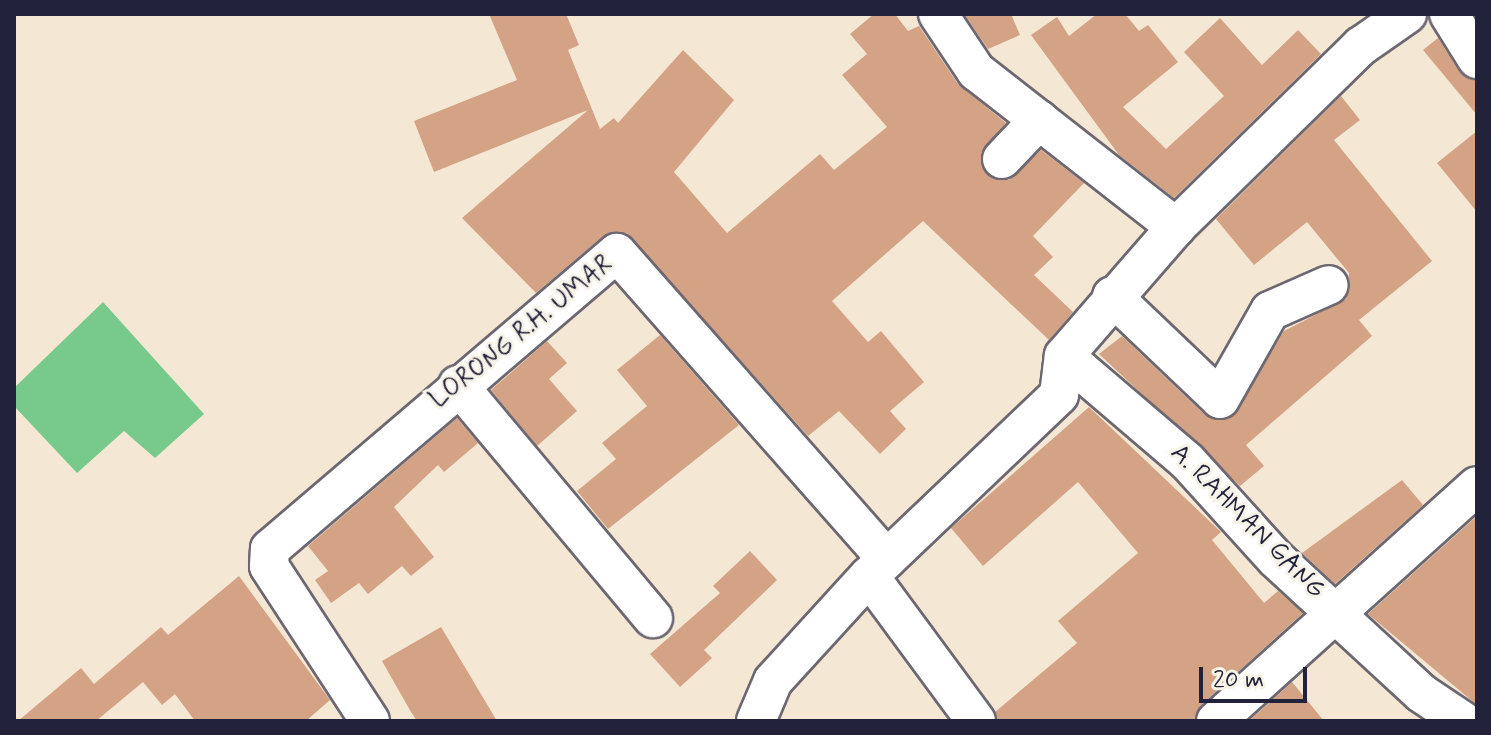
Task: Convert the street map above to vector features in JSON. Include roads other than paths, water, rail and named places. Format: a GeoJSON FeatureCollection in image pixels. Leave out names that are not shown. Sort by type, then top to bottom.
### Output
{"type":"FeatureCollection","features":[{"type":"Feature","properties":{"kind":"street"},"geometry":{"type":"LineString","coordinates":[[938,14],[960,56],[1176,227]]}},
{"type":"Feature","properties":{"kind":"street"},"geometry":{"type":"LineString","coordinates":[[756,721],[773,681],[878,567],[1059,395],[1064,356],[1112,296],[1176,227],[1361,46],[1407,14]]}},
{"type":"Feature","properties":{"kind":"street"},"geometry":{"type":"LineString","coordinates":[[1449,14],[1477,59]]}},
{"type":"Feature","properties":{"kind":"street"},"geometry":{"type":"LineString","coordinates":[[1002,159],[1039,120]]}},
{"type":"Feature","properties":{"kind":"street","name":"LORONG R.H. UMAR"},"geometry":{"type":"LineString","coordinates":[[370,721],[268,555],[458,385],[621,253],[878,567]]}},
{"type":"Feature","properties":{"kind":"street"},"geometry":{"type":"LineString","coordinates":[[1112,296],[1220,399],[1270,311],[1329,285]]}},
{"type":"Feature","properties":{"kind":"street","name":"A. RAHMAN GANG"},"geometry":{"type":"LineString","coordinates":[[1064,356],[1187,461],[1276,559],[1341,612],[1421,693],[1463,721]]}},
{"type":"Feature","properties":{"kind":"street"},"geometry":{"type":"LineString","coordinates":[[458,385],[653,618]]}},
{"type":"Feature","properties":{"kind":"street"},"geometry":{"type":"LineString","coordinates":[[1216,721],[1341,612],[1477,486]]}},
{"type":"Feature","properties":{"kind":"street"},"geometry":{"type":"LineString","coordinates":[[878,567],[976,721]]}}]}
